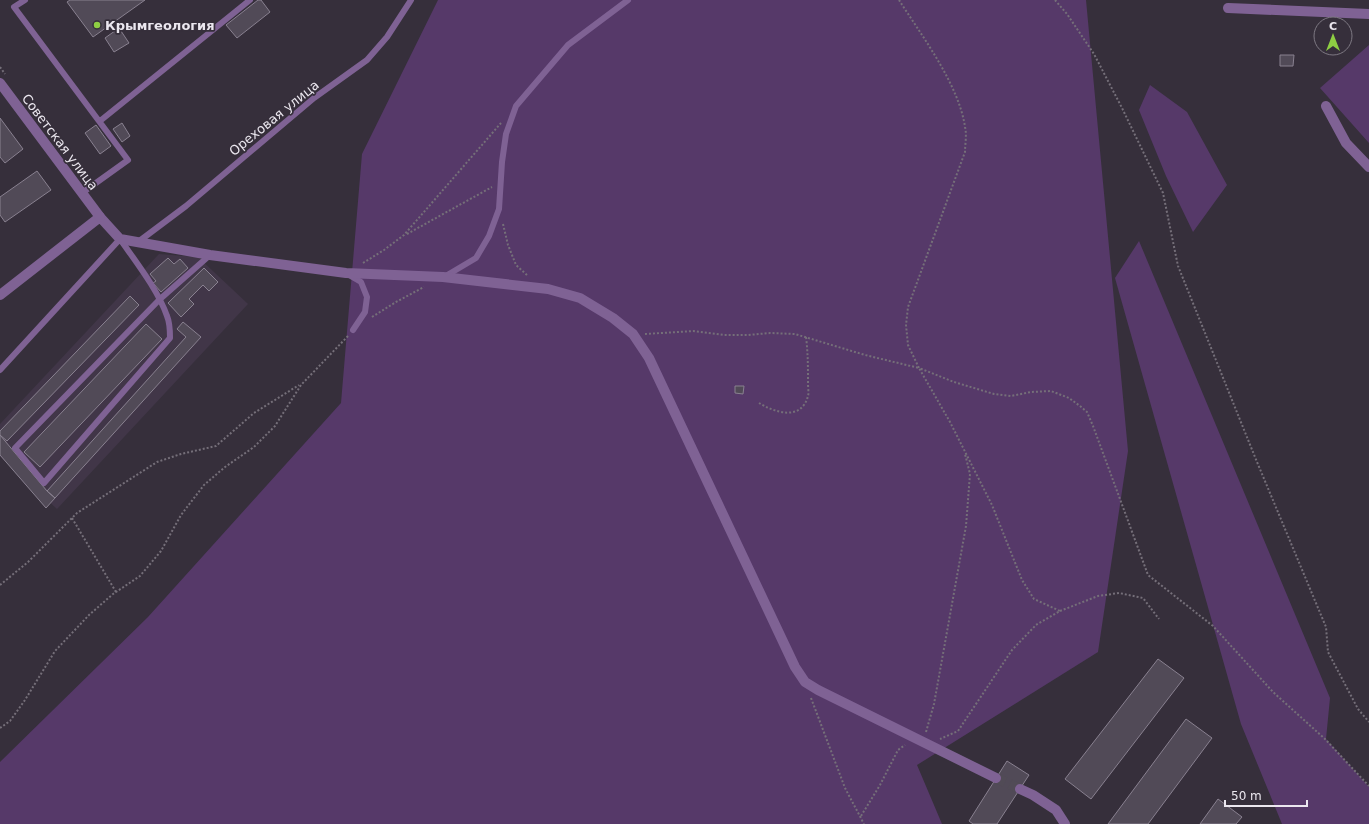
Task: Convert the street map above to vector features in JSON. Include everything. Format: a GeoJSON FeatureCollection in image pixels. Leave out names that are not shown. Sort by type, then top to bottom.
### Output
{"type":"FeatureCollection","features":[{"type":"Feature","properties":{"kind":"street"},"geometry":{"type":"LineString","coordinates":[[1228,8],[1369,14]]}},
{"type":"Feature","properties":{"kind":"street","name":"Советская улица"},"geometry":{"type":"LineString","coordinates":[[0,84],[100,217],[120,239]]}},
{"type":"Feature","properties":{"kind":"street"},"geometry":{"type":"LineString","coordinates":[[1326,106],[1346,143],[1369,167]]}},
{"type":"Feature","properties":{"kind":"street"},"geometry":{"type":"LineString","coordinates":[[0,295],[100,217]]}},
{"type":"Feature","properties":{"kind":"street"},"geometry":{"type":"LineString","coordinates":[[120,239],[210,255],[346,273],[443,277],[548,289],[580,298],[613,318],[633,334],[649,358],[795,667],[805,682],[818,690],[996,778]]}},
{"type":"Feature","properties":{"kind":"street"},"geometry":{"type":"LineString","coordinates":[[1020,789],[1033,795],[1056,810],[1065,824]]}},
{"type":"Feature","properties":{"kind":"lane"},"geometry":{"type":"LineString","coordinates":[[25,0],[14,7],[128,160],[82,193]]}},
{"type":"Feature","properties":{"kind":"lane"},"geometry":{"type":"LineString","coordinates":[[100,121],[250,0]]}},
{"type":"Feature","properties":{"kind":"lane","name":"Ореховая улица"},"geometry":{"type":"LineString","coordinates":[[138,242],[186,206],[314,98],[367,60],[387,36],[412,0]]}},
{"type":"Feature","properties":{"kind":"lane"},"geometry":{"type":"LineString","coordinates":[[443,277],[476,258],[489,236],[499,209],[502,182],[502,162],[506,134],[516,106],[568,45],[628,0]]}},
{"type":"Feature","properties":{"kind":"lane"},"geometry":{"type":"LineString","coordinates":[[0,370],[120,239],[147,278],[159,300],[168,317],[170,338],[44,483],[15,448],[159,300],[210,255]]}},
{"type":"Feature","properties":{"kind":"lane"},"geometry":{"type":"LineString","coordinates":[[346,273],[360,282],[367,297],[365,312],[353,330]]}},
{"type":"Feature","properties":{"kind":"path"},"geometry":{"type":"LineString","coordinates":[[899,0],[945,72],[960,105],[966,128],[965,152],[908,307],[906,325],[908,345],[919,368],[950,422],[992,505],[1022,580],[1034,600],[1060,610]]}},
{"type":"Feature","properties":{"kind":"path"},"geometry":{"type":"LineString","coordinates":[[1055,0],[1067,14],[1094,54],[1163,193],[1178,266],[1257,462],[1326,627],[1328,652],[1358,710],[1369,722]]}},
{"type":"Feature","properties":{"kind":"path"},"geometry":{"type":"LineString","coordinates":[[404,235],[501,122]]}},
{"type":"Feature","properties":{"kind":"path"},"geometry":{"type":"LineString","coordinates":[[346,273],[384,250],[404,235],[502,182]]}},
{"type":"Feature","properties":{"kind":"path"},"geometry":{"type":"LineString","coordinates":[[499,209],[508,245],[516,265],[528,276],[548,289]]}},
{"type":"Feature","properties":{"kind":"path"},"geometry":{"type":"LineString","coordinates":[[370,319],[396,302],[443,277]]}},
{"type":"Feature","properties":{"kind":"path"},"geometry":{"type":"LineString","coordinates":[[0,728],[10,721],[25,700],[55,651],[88,615],[116,592],[140,576],[162,551],[181,515],[204,485],[254,447],[275,426],[301,385],[353,330]]}},
{"type":"Feature","properties":{"kind":"path"},"geometry":{"type":"LineString","coordinates":[[633,334],[693,331],[724,335],[770,333],[795,334],[865,355],[919,368],[954,382],[994,394],[1011,396],[1031,392],[1051,391],[1069,398],[1087,412],[1148,575],[1213,626],[1273,692],[1326,739],[1369,786]]}},
{"type":"Feature","properties":{"kind":"path"},"geometry":{"type":"LineString","coordinates":[[759,403],[780,413],[793,413],[802,408],[808,396],[808,355],[806,337]]}},
{"type":"Feature","properties":{"kind":"path"},"geometry":{"type":"LineString","coordinates":[[0,585],[28,562],[77,513],[157,462],[181,454],[216,446],[254,413],[301,385]]}},
{"type":"Feature","properties":{"kind":"path"},"geometry":{"type":"LineString","coordinates":[[923,741],[934,704],[966,526],[970,474],[964,450]]}},
{"type":"Feature","properties":{"kind":"path"},"geometry":{"type":"LineString","coordinates":[[72,518],[116,592]]}},
{"type":"Feature","properties":{"kind":"path"},"geometry":{"type":"LineString","coordinates":[[861,816],[880,785],[898,750],[908,743],[940,739],[958,731],[1012,650],[1036,625],[1060,610],[1098,596],[1119,593],[1143,598],[1159,619]]}},
{"type":"Feature","properties":{"kind":"path"},"geometry":{"type":"LineString","coordinates":[[805,682],[845,788],[864,824]]}},
{"type":"Feature","properties":{"kind":"shaded area"},"geometry":{"type":"Polygon","coordinates":[[[438,0],[1086,0],[1128,451],[1098,652],[917,765],[942,824],[0,824],[0,762],[148,617],[341,403],[362,154],[438,0]]]}},
{"type":"Feature","properties":{"kind":"shaded area"},"geometry":{"type":"Polygon","coordinates":[[[1369,45],[1369,143],[1320,88],[1369,45]]]}},
{"type":"Feature","properties":{"kind":"shaded area"},"geometry":{"type":"Polygon","coordinates":[[[1150,85],[1187,112],[1227,185],[1193,232],[1166,176],[1139,110],[1150,85]]]}},
{"type":"Feature","properties":{"kind":"shaded area"},"geometry":{"type":"Polygon","coordinates":[[[1139,241],[1330,698],[1326,739],[1369,787],[1369,824],[1282,824],[1241,724],[1115,278],[1139,241]]]}},
{"type":"Feature","properties":{"kind":"shaded area"},"geometry":{"type":"Polygon","coordinates":[[[159,254],[198,257],[248,304],[57,509],[0,456],[0,424],[159,254]]]}},
{"type":"Feature","properties":{"kind":"building","name":"Крымгеология"},"geometry":{"type":"Polygon","coordinates":[[[70,0],[145,0],[93,37],[67,2],[70,0]]]}},
{"type":"Feature","properties":{"kind":"building"},"geometry":{"type":"Polygon","coordinates":[[[258,0],[261,0],[270,12],[237,38],[226,25],[258,0]]]}},
{"type":"Feature","properties":{"kind":"building"},"geometry":{"type":"Polygon","coordinates":[[[119,28],[129,43],[114,52],[105,38],[119,28]]]}},
{"type":"Feature","properties":{"kind":"building"},"geometry":{"type":"Polygon","coordinates":[[[1280,55],[1294,55],[1293,66],[1280,66],[1280,55]]]}},
{"type":"Feature","properties":{"kind":"building"},"geometry":{"type":"Polygon","coordinates":[[[0,118],[23,149],[5,163],[0,157],[0,118]]]}},
{"type":"Feature","properties":{"kind":"building"},"geometry":{"type":"Polygon","coordinates":[[[122,123],[130,136],[122,142],[113,129],[122,123]]]}},
{"type":"Feature","properties":{"kind":"building"},"geometry":{"type":"Polygon","coordinates":[[[96,125],[111,146],[100,154],[85,133],[96,125]]]}},
{"type":"Feature","properties":{"kind":"building"},"geometry":{"type":"Polygon","coordinates":[[[37,171],[51,190],[5,222],[0,215],[0,197],[37,171]]]}},
{"type":"Feature","properties":{"kind":"building"},"geometry":{"type":"Polygon","coordinates":[[[168,258],[174,264],[180,259],[188,268],[161,292],[153,283],[156,281],[150,274],[168,258]]]}},
{"type":"Feature","properties":{"kind":"building"},"geometry":{"type":"Polygon","coordinates":[[[204,268],[218,282],[209,291],[203,285],[189,299],[194,304],[181,317],[168,303],[204,268]]]}},
{"type":"Feature","properties":{"kind":"building"},"geometry":{"type":"Polygon","coordinates":[[[130,296],[139,305],[7,441],[0,435],[0,431],[130,296]]]}},
{"type":"Feature","properties":{"kind":"building"},"geometry":{"type":"Polygon","coordinates":[[[183,322],[201,337],[55,498],[47,491],[186,337],[177,329],[183,322]]]}},
{"type":"Feature","properties":{"kind":"building"},"geometry":{"type":"Polygon","coordinates":[[[146,324],[162,339],[40,467],[24,452],[146,324]]]}},
{"type":"Feature","properties":{"kind":"building"},"geometry":{"type":"Polygon","coordinates":[[[735,386],[744,386],[743,394],[735,393],[735,386]]]}},
{"type":"Feature","properties":{"kind":"building"},"geometry":{"type":"Polygon","coordinates":[[[0,435],[47,491],[55,498],[46,508],[0,455],[0,435]]]}},
{"type":"Feature","properties":{"kind":"building"},"geometry":{"type":"Polygon","coordinates":[[[1158,659],[1184,678],[1091,799],[1065,779],[1158,659]]]}},
{"type":"Feature","properties":{"kind":"building"},"geometry":{"type":"Polygon","coordinates":[[[1186,719],[1212,738],[1148,824],[1108,824],[1186,719]]]}},
{"type":"Feature","properties":{"kind":"building"},"geometry":{"type":"Polygon","coordinates":[[[1007,761],[1029,775],[997,824],[973,824],[969,821],[1007,761]]]}},
{"type":"Feature","properties":{"kind":"building"},"geometry":{"type":"Polygon","coordinates":[[[1218,799],[1242,817],[1236,824],[1200,824],[1218,799]]]}},
{"type":"Feature","properties":{"kind":"tunnel"},"geometry":{"type":"LineString","coordinates":[[996,778],[1020,789]]}},
{"type":"Feature","properties":{"kind":"place","name":"Крымгеология"},"geometry":{"type":"Point","coordinates":[97,25]}}]}
